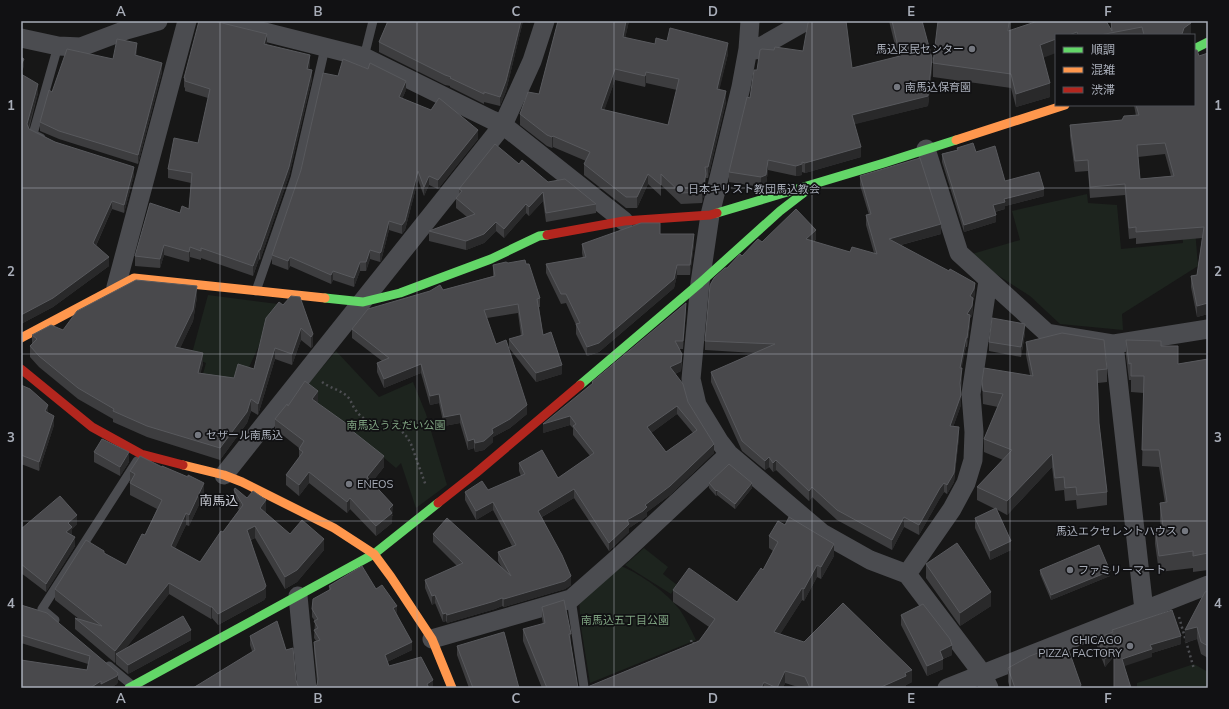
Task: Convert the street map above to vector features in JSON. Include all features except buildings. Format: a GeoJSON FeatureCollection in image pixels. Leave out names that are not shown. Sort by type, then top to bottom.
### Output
{"type":"FeatureCollection","features":[{"type":"Feature","properties":{"kind":"street"},"geometry":{"type":"LineString","coordinates":[[21,38],[58,46],[80,47],[126,30],[158,21]]}},
{"type":"Feature","properties":{"kind":"street"},"geometry":{"type":"LineString","coordinates":[[116,287],[143,172],[187,21]]}},
{"type":"Feature","properties":{"kind":"street"},"geometry":{"type":"LineString","coordinates":[[221,21],[364,57],[503,126],[624,221]]}},
{"type":"Feature","properties":{"kind":"street"},"geometry":{"type":"LineString","coordinates":[[224,475],[503,126],[532,61],[545,21]]}},
{"type":"Feature","properties":{"kind":"street"},"geometry":{"type":"LineString","coordinates":[[750,21],[748,49],[741,87],[710,215],[700,284],[691,379],[698,405],[728,454],[822,533],[870,560],[907,574],[986,681]]}},
{"type":"Feature","properties":{"kind":"street"},"geometry":{"type":"LineString","coordinates":[[748,49],[755,50],[806,21]]}},
{"type":"Feature","properties":{"kind":"street"},"geometry":{"type":"LineString","coordinates":[[1195,49],[1208,42]]}},
{"type":"Feature","properties":{"kind":"street"},"geometry":{"type":"LineString","coordinates":[[21,338],[134,278],[363,302],[400,293],[491,258],[539,236],[624,221],[710,215],[813,185],[1063,106]]}},
{"type":"Feature","properties":{"kind":"street"},"geometry":{"type":"LineString","coordinates":[[926,150],[959,253],[988,281],[1047,333],[1114,344],[1200,334]]}},
{"type":"Feature","properties":{"kind":"street"},"geometry":{"type":"LineString","coordinates":[[131,687],[142,685],[374,554],[482,468],[700,284],[780,211],[813,185]]}},
{"type":"Feature","properties":{"kind":"street"},"geometry":{"type":"LineString","coordinates":[[907,574],[952,509],[966,483],[973,460],[974,432],[971,394],[988,281]]}},
{"type":"Feature","properties":{"kind":"street"},"geometry":{"type":"LineString","coordinates":[[1114,344],[1144,610]]}},
{"type":"Feature","properties":{"kind":"street"},"geometry":{"type":"LineString","coordinates":[[21,369],[92,427],[110,438],[142,454],[224,475],[242,482],[334,528],[374,554],[413,608],[432,639],[452,688]]}},
{"type":"Feature","properties":{"kind":"street"},"geometry":{"type":"LineString","coordinates":[[432,639],[571,599],[622,554],[728,454]]}},
{"type":"Feature","properties":{"kind":"street"},"geometry":{"type":"LineString","coordinates":[[947,688],[986,681],[1144,610],[1208,585]]}},
{"type":"Feature","properties":{"kind":"street"},"geometry":{"type":"LineString","coordinates":[[298,596],[307,688]]}},
{"type":"Feature","properties":{"kind":"lane"},"geometry":{"type":"LineString","coordinates":[[364,57],[373,21]]}},
{"type":"Feature","properties":{"kind":"lane"},"geometry":{"type":"LineString","coordinates":[[51,142],[33,134],[58,46]]}},
{"type":"Feature","properties":{"kind":"lane"},"geometry":{"type":"LineString","coordinates":[[256,291],[295,178],[325,48]]}},
{"type":"Feature","properties":{"kind":"lane"},"geometry":{"type":"LineString","coordinates":[[60,624],[42,609],[142,454]]}},
{"type":"Feature","properties":{"kind":"lane"},"geometry":{"type":"LineString","coordinates":[[571,599],[584,687]]}},
{"type":"Feature","properties":{"kind":"lane"},"geometry":{"type":"LineString","coordinates":[[102,660],[131,687]]}},
{"type":"Feature","properties":{"kind":"path"},"geometry":{"type":"LineString","coordinates":[[307,371],[329,387],[348,396],[354,409],[362,418],[377,423],[394,423],[408,437],[432,508]]}},
{"type":"Feature","properties":{"kind":"path"},"geometry":{"type":"LineString","coordinates":[[1174,599],[1194,669]]}},
{"type":"Feature","properties":{"kind":"path"},"geometry":{"type":"LineString","coordinates":[[691,640],[692,644],[698,642],[702,648]]}},
{"type":"Feature","properties":{"kind":"green space"},"geometry":{"type":"Polygon","coordinates":[[[1191,181],[1198,266],[1122,314],[1123,330],[1060,324],[1030,296],[982,265],[972,254],[1020,240],[1012,211],[1087,194],[1088,203],[1117,205],[1121,249],[1183,243],[1179,183],[1191,181]]]}},
{"type":"Feature","properties":{"kind":"green space"},"geometry":{"type":"Polygon","coordinates":[[[208,295],[278,304],[245,376],[232,389],[201,381],[206,363],[191,357],[208,295]]]}},
{"type":"Feature","properties":{"kind":"green space","name":"南馬込うえだい公園"},"geometry":{"type":"Polygon","coordinates":[[[336,351],[379,397],[413,382],[426,414],[447,485],[416,508],[401,463],[396,468],[303,390],[336,351]]]}},
{"type":"Feature","properties":{"kind":"green space"},"geometry":{"type":"Polygon","coordinates":[[[644,548],[668,567],[663,574],[677,585],[671,594],[625,565],[644,548]]]}},
{"type":"Feature","properties":{"kind":"green space","name":"南馬込五丁目公園"},"geometry":{"type":"Polygon","coordinates":[[[621,566],[645,579],[668,597],[680,610],[696,640],[590,683],[581,627],[579,599],[621,566]]]}},
{"type":"Feature","properties":{"kind":"green space"},"geometry":{"type":"Polygon","coordinates":[[[1194,664],[1208,672],[1208,688],[1137,688],[1137,683],[1194,664]]]}},
{"type":"Feature","properties":{"kind":"traffic: fast"},"geometry":{"type":"LineString","coordinates":[[1195,48],[1208,42]]}},
{"type":"Feature","properties":{"kind":"traffic: fast"},"geometry":{"type":"LineString","coordinates":[[717,213],[956,140]]}},
{"type":"Feature","properties":{"kind":"traffic: fast"},"geometry":{"type":"LineString","coordinates":[[580,385],[700,283],[780,211],[806,191]]}},
{"type":"Feature","properties":{"kind":"traffic: fast"},"geometry":{"type":"LineString","coordinates":[[325,298],[363,302],[400,293],[491,259],[539,236],[547,235]]}},
{"type":"Feature","properties":{"kind":"traffic: fast"},"geometry":{"type":"LineString","coordinates":[[129,688],[374,554],[438,503]]}},
{"type":"Feature","properties":{"kind":"traffic: slow"},"geometry":{"type":"LineString","coordinates":[[956,140],[1062,106]]}},
{"type":"Feature","properties":{"kind":"traffic: slow"},"geometry":{"type":"LineString","coordinates":[[21,338],[134,278],[325,298]]}},
{"type":"Feature","properties":{"kind":"traffic: slow"},"geometry":{"type":"LineString","coordinates":[[183,465],[224,475],[242,482],[334,528],[374,554],[432,639],[452,688]]}},
{"type":"Feature","properties":{"kind":"traffic: jam"},"geometry":{"type":"LineString","coordinates":[[547,235],[624,221],[710,215],[717,213]]}},
{"type":"Feature","properties":{"kind":"traffic: jam"},"geometry":{"type":"LineString","coordinates":[[21,369],[92,427],[141,454],[183,465]]}},
{"type":"Feature","properties":{"kind":"traffic: jam"},"geometry":{"type":"LineString","coordinates":[[438,503],[476,473],[580,385]]}},
{"type":"Feature","properties":{"kind":"place","name":"馬込区民センター"},"geometry":{"type":"Point","coordinates":[972,49]}},
{"type":"Feature","properties":{"kind":"place","name":"南馬込保育園"},"geometry":{"type":"Point","coordinates":[897,87]}},
{"type":"Feature","properties":{"kind":"place","name":"日本キリスト教団馬込教会"},"geometry":{"type":"Point","coordinates":[680,189]}},
{"type":"Feature","properties":{"kind":"place","name":"セザール南馬込"},"geometry":{"type":"Point","coordinates":[198,435]}},
{"type":"Feature","properties":{"kind":"place","name":"ENEOS"},"geometry":{"type":"Point","coordinates":[349,484]}},
{"type":"Feature","properties":{"kind":"place","name":"馬込エクセレントハウス"},"geometry":{"type":"Point","coordinates":[1185,531]}},
{"type":"Feature","properties":{"kind":"place","name":"ファミリーマート"},"geometry":{"type":"Point","coordinates":[1070,570]}},
{"type":"Feature","properties":{"kind":"place","name":"CHICAGO PIZZA FACTORY"},"geometry":{"type":"Point","coordinates":[1130,646]}},
{"type":"Feature","properties":{"kind":"district","name":"南馬込"},"geometry":{"type":"Point","coordinates":[219,500]}}]}
